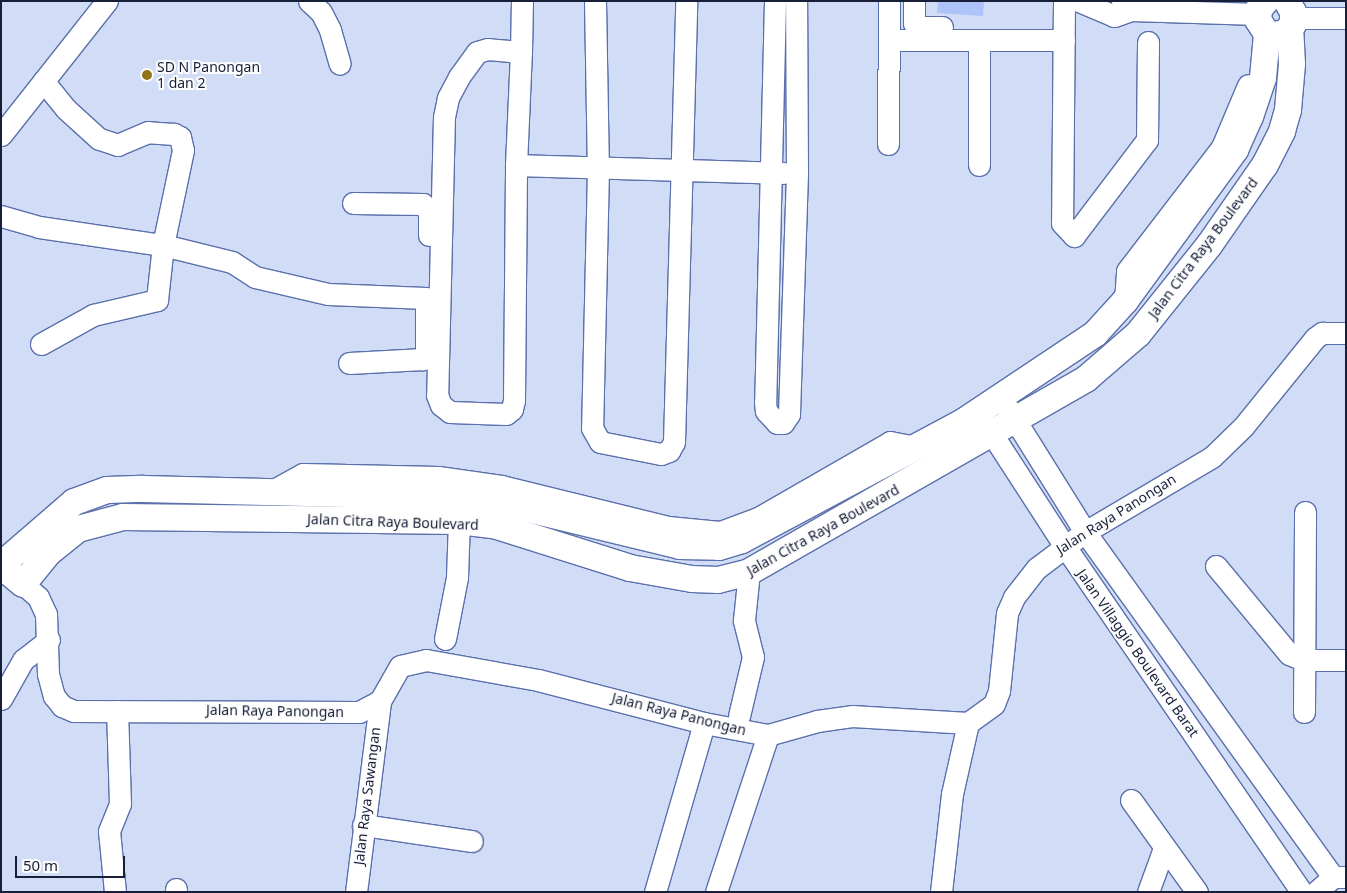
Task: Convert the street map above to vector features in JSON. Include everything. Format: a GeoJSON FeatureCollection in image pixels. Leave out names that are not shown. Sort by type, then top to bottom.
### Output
{"type":"FeatureCollection","features":[{"type":"Feature","properties":{"kind":"main road","name":"Jalan Citra Raya Boulevard"},"geometry":{"type":"LineString","coordinates":[[1,565],[36,532],[74,502],[107,490],[274,490],[347,484],[438,486],[524,500],[612,521],[680,546],[698,540],[719,548],[832,483],[915,447],[1002,399],[1086,342],[1125,301],[1177,216],[1227,151],[1250,117],[1266,66],[1277,16]]}},
{"type":"Feature","properties":{"kind":"main road","name":"Jalan Citra Raya Boulevard"},"geometry":{"type":"LineString","coordinates":[[23,584],[46,554],[78,529],[100,520],[123,516],[313,519],[459,527],[494,526],[598,564],[692,580],[718,580],[743,574],[1018,421],[1094,374],[1138,334],[1205,251],[1259,173],[1282,131],[1288,110],[1292,64],[1277,16]]}},
{"type":"Feature","properties":{"kind":"main road","name":"Jalan Raya Panongan"},"geometry":{"type":"LineString","coordinates":[[1,565],[23,584]]}},
{"type":"Feature","properties":{"kind":"street"},"geometry":{"type":"LineString","coordinates":[[1,134],[107,1]]}},
{"type":"Feature","properties":{"kind":"street"},"geometry":{"type":"LineString","coordinates":[[309,1],[321,12],[330,30],[340,64]]}},
{"type":"Feature","properties":{"kind":"street"},"geometry":{"type":"LineString","coordinates":[[521,52],[488,49],[477,52],[459,77],[448,98],[444,117],[437,396],[441,405],[450,412],[506,414],[512,409],[516,165],[521,52],[522,1]]}},
{"type":"Feature","properties":{"kind":"street"},"geometry":{"type":"LineString","coordinates":[[594,1],[598,169],[592,428],[600,442],[662,454],[669,451],[674,442],[684,170],[686,1]]}},
{"type":"Feature","properties":{"kind":"street"},"geometry":{"type":"LineString","coordinates":[[775,1],[765,402],[766,412],[777,423],[783,422],[789,414],[797,173],[796,1]]}},
{"type":"Feature","properties":{"kind":"street"},"geometry":{"type":"LineString","coordinates":[[888,144],[889,1]]}},
{"type":"Feature","properties":{"kind":"street"},"geometry":{"type":"LineString","coordinates":[[914,1],[914,23],[922,29],[1064,40]]}},
{"type":"Feature","properties":{"kind":"street"},"geometry":{"type":"LineString","coordinates":[[1064,1],[1062,223],[1074,236],[1147,140],[1148,42]]}},
{"type":"Feature","properties":{"kind":"street"},"geometry":{"type":"LineString","coordinates":[[1079,1],[1114,16],[1126,6],[1277,16],[1346,18]]}},
{"type":"Feature","properties":{"kind":"street"},"geometry":{"type":"LineString","coordinates":[[889,40],[987,34]]}},
{"type":"Feature","properties":{"kind":"street"},"geometry":{"type":"LineString","coordinates":[[979,166],[987,34]]}},
{"type":"Feature","properties":{"kind":"street"},"geometry":{"type":"LineString","coordinates":[[41,344],[93,315],[158,300],[163,245],[182,150],[180,137],[148,132],[118,145],[99,139],[66,109],[43,81]]}},
{"type":"Feature","properties":{"kind":"street"},"geometry":{"type":"LineString","coordinates":[[516,165],[598,169],[797,173]]}},
{"type":"Feature","properties":{"kind":"street"},"geometry":{"type":"LineString","coordinates":[[349,363],[423,359],[426,352],[429,221],[426,206],[352,203]]}},
{"type":"Feature","properties":{"kind":"street"},"geometry":{"type":"LineString","coordinates":[[1,216],[39,227],[163,245],[232,262],[255,277],[328,294],[426,298]]}},
{"type":"Feature","properties":{"kind":"street","name":"Jalan Raya Panongan"},"geometry":{"type":"LineString","coordinates":[[23,584],[42,604],[49,640],[48,674],[54,696],[62,706],[74,711],[359,712],[380,701],[400,666],[426,660],[538,680],[704,723],[768,735],[817,721],[852,716],[968,723],[994,704],[999,691],[1004,627],[1014,597],[1037,568],[1064,545],[1212,457],[1243,427],[1315,338],[1322,333],[1346,333]]}},
{"type":"Feature","properties":{"kind":"street","name":"Jalan Villaggio Boulevard Barat"},"geometry":{"type":"LineString","coordinates":[[1002,399],[1018,421],[1085,532],[1340,877]]}},
{"type":"Feature","properties":{"kind":"street","name":"Jalan Villaggio Boulevard Barat"},"geometry":{"type":"LineString","coordinates":[[978,412],[1064,545],[1302,892]]}},
{"type":"Feature","properties":{"kind":"street"},"geometry":{"type":"LineString","coordinates":[[1304,712],[1305,512]]}},
{"type":"Feature","properties":{"kind":"street"},"geometry":{"type":"LineString","coordinates":[[445,639],[457,577],[459,527]]}},
{"type":"Feature","properties":{"kind":"street"},"geometry":{"type":"LineString","coordinates":[[1216,566],[1289,654],[1304,660],[1346,660]]}},
{"type":"Feature","properties":{"kind":"street"},"geometry":{"type":"LineString","coordinates":[[739,716],[753,657],[744,620],[743,574]]}},
{"type":"Feature","properties":{"kind":"street"},"geometry":{"type":"LineString","coordinates":[[1,699],[23,660],[49,640]]}},
{"type":"Feature","properties":{"kind":"street","name":"Jalan Raya Sawangan"},"geometry":{"type":"LineString","coordinates":[[356,892],[380,701]]}},
{"type":"Feature","properties":{"kind":"street"},"geometry":{"type":"LineString","coordinates":[[115,892],[109,831],[120,804],[117,711]]}},
{"type":"Feature","properties":{"kind":"street"},"geometry":{"type":"LineString","coordinates":[[655,892],[704,723]]}},
{"type":"Feature","properties":{"kind":"street"},"geometry":{"type":"LineString","coordinates":[[942,892],[952,794],[968,723]]}},
{"type":"Feature","properties":{"kind":"street"},"geometry":{"type":"LineString","coordinates":[[716,892],[768,735]]}},
{"type":"Feature","properties":{"kind":"street"},"geometry":{"type":"LineString","coordinates":[[1131,800],[1197,892]]}},
{"type":"Feature","properties":{"kind":"street"},"geometry":{"type":"LineString","coordinates":[[363,825],[472,841]]}},
{"type":"Feature","properties":{"kind":"street"},"geometry":{"type":"LineString","coordinates":[[1148,892],[1164,848]]}},
{"type":"Feature","properties":{"kind":"street"},"geometry":{"type":"LineString","coordinates":[[1163,892],[1164,848]]}},
{"type":"Feature","properties":{"kind":"street"},"geometry":{"type":"LineString","coordinates":[[1316,892],[1340,877]]}},
{"type":"Feature","properties":{"kind":"water"},"geometry":{"type":"Polygon","coordinates":[[[938,1],[984,1],[983,16],[937,13],[938,1]]]}},
{"type":"Feature","properties":{"kind":"place","name":"SD N Panongan 1 dan 2"},"geometry":{"type":"Point","coordinates":[147,75]}}]}
